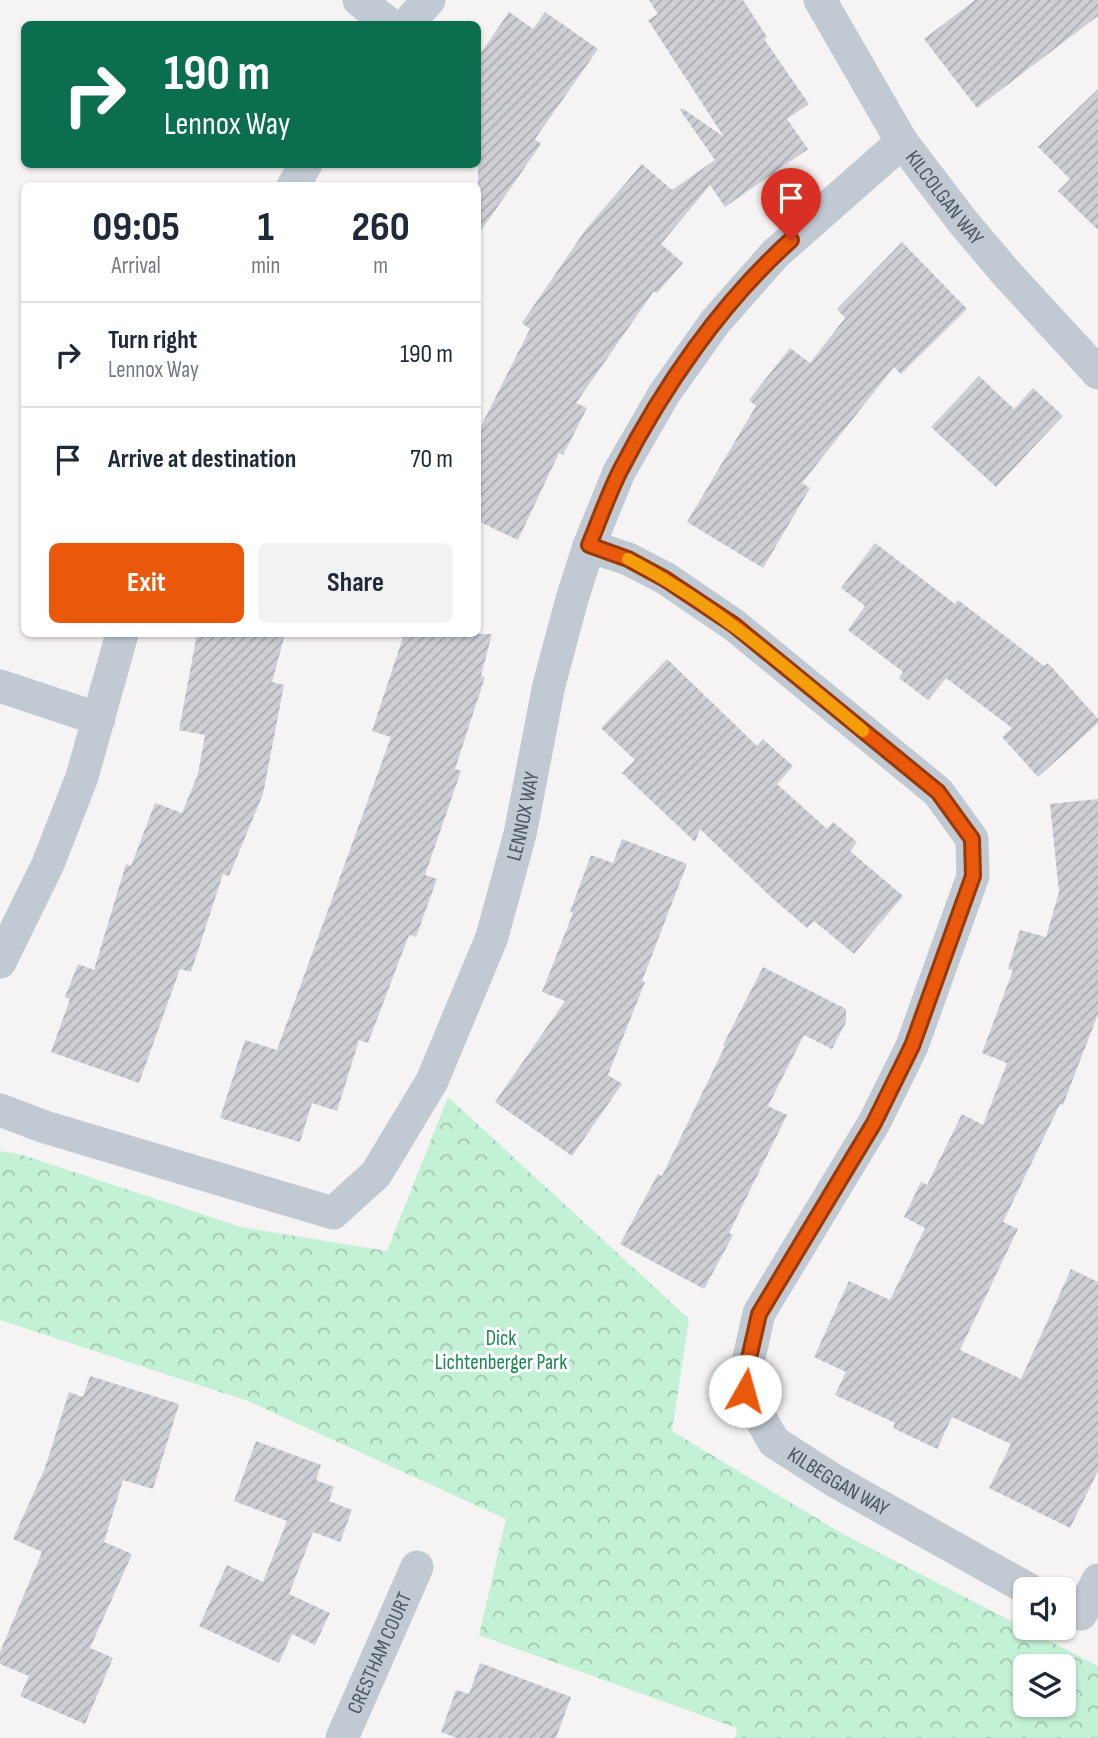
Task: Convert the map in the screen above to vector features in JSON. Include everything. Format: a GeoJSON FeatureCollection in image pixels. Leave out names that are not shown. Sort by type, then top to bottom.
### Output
{"type":"FeatureCollection","features":[{"type":"Feature","properties":{"kind":"street"},"geometry":{"type":"LineString","coordinates":[[359,0],[386,21]]}},
{"type":"Feature","properties":{"kind":"street"},"geometry":{"type":"LineString","coordinates":[[410,21],[429,0]]}},
{"type":"Feature","properties":{"kind":"street","name":"KILCOLGAN WAY"},"geometry":{"type":"LineString","coordinates":[[820,0],[902,142],[1007,274],[1098,373]]}},
{"type":"Feature","properties":{"kind":"street","name":"LENNOX WAY"},"geometry":{"type":"LineString","coordinates":[[0,1110],[45,1127],[333,1213],[376,1174],[432,1081],[492,937],[520,834],[549,685],[589,545],[619,472],[664,394],[715,321],[775,254],[902,142]]}},
{"type":"Feature","properties":{"kind":"street","name":"KILBEGGAN WAY"},"geometry":{"type":"LineString","coordinates":[[589,545],[628,559],[665,579],[734,625],[938,792],[972,839],[973,876],[912,1046],[874,1123],[759,1314],[747,1367],[745,1391],[774,1442],[835,1481],[1013,1581]]}},
{"type":"Feature","properties":{"kind":"street"},"geometry":{"type":"LineString","coordinates":[[0,961],[52,851],[82,777],[121,637]]}},
{"type":"Feature","properties":{"kind":"street"},"geometry":{"type":"LineString","coordinates":[[0,686],[99,719]]}},
{"type":"Feature","properties":{"kind":"street","name":"CRESTHAM COURT"},"geometry":{"type":"LineString","coordinates":[[342,1738],[417,1567]]}},
{"type":"Feature","properties":{"kind":"street"},"geometry":{"type":"LineString","coordinates":[[1081,1614],[1098,1580]]}},
{"type":"Feature","properties":{"kind":"green space","name":"Dick Lichtenberger Park"},"geometry":{"type":"Polygon","coordinates":[[[448,1097],[689,1319],[672,1431],[841,1533],[1013,1622],[1013,1640],[1048,1640],[1075,1654],[1013,1654],[1013,1717],[1076,1717],[1076,1655],[1098,1666],[1098,1738],[735,1738],[737,1728],[479,1635],[506,1519],[248,1401],[0,1320],[0,1151],[19,1154],[241,1227],[387,1251],[448,1097]]]}},
{"type":"Feature","properties":{"kind":"building"},"geometry":{"type":"Polygon","coordinates":[[[649,0],[743,0],[767,37],[764,39],[809,104],[787,119],[808,149],[725,207],[710,185],[661,244],[683,263],[657,293],[654,291],[576,403],[587,408],[563,455],[559,453],[518,540],[481,522],[481,426],[530,329],[522,323],[586,229],[642,164],[672,190],[715,160],[680,110],[682,108],[724,137],[648,20],[658,14],[649,0]]]}},
{"type":"Feature","properties":{"kind":"building"},"geometry":{"type":"Polygon","coordinates":[[[975,0],[1098,0],[1098,16],[977,108],[924,39],[975,0]]]}},
{"type":"Feature","properties":{"kind":"building"},"geometry":{"type":"Polygon","coordinates":[[[509,12],[533,29],[545,12],[598,49],[535,139],[541,144],[481,231],[481,182],[478,182],[478,168],[481,168],[481,53],[509,12]]]}},
{"type":"Feature","properties":{"kind":"building"},"geometry":{"type":"Polygon","coordinates":[[[1098,89],[1098,230],[1058,191],[1070,179],[1038,147],[1098,89]]]}},
{"type":"Feature","properties":{"kind":"building"},"geometry":{"type":"Polygon","coordinates":[[[902,242],[967,309],[901,374],[894,367],[802,483],[810,488],[763,568],[687,522],[756,406],[749,400],[790,348],[810,363],[845,318],[837,309],[902,242]]]}},
{"type":"Feature","properties":{"kind":"building"},"geometry":{"type":"Polygon","coordinates":[[[979,376],[1014,409],[1033,388],[1063,416],[996,487],[931,427],[979,376]]]}},
{"type":"Feature","properties":{"kind":"building"},"geometry":{"type":"Polygon","coordinates":[[[875,543],[955,604],[958,600],[1044,666],[1048,663],[1098,719],[1098,723],[1038,777],[1002,737],[1012,728],[946,678],[928,700],[899,678],[903,672],[848,630],[865,606],[841,588],[875,543]]]}},
{"type":"Feature","properties":{"kind":"building"},"geometry":{"type":"Polygon","coordinates":[[[481,634],[492,634],[481,676],[485,677],[455,769],[461,771],[425,875],[437,879],[416,937],[409,935],[368,1043],[359,1040],[337,1111],[312,1103],[300,1142],[220,1118],[245,1040],[277,1050],[391,737],[372,731],[403,637],[481,637],[481,634]]]}},
{"type":"Feature","properties":{"kind":"building"},"geometry":{"type":"Polygon","coordinates":[[[196,637],[284,637],[272,682],[284,685],[263,794],[229,876],[223,874],[191,972],[180,969],[139,1083],[51,1052],[70,999],[65,997],[78,964],[94,970],[126,864],[131,866],[155,803],[182,813],[198,774],[205,735],[179,730],[196,637]]]}},
{"type":"Feature","properties":{"kind":"building"},"geometry":{"type":"Polygon","coordinates":[[[667,659],[757,746],[763,739],[793,766],[777,784],[827,829],[833,822],[857,842],[850,851],[903,896],[854,954],[814,921],[807,928],[700,829],[695,842],[622,773],[635,760],[601,728],[667,659]]]}},
{"type":"Feature","properties":{"kind":"building"},"geometry":{"type":"Polygon","coordinates":[[[1098,799],[1098,1014],[1063,1105],[1060,1104],[1003,1222],[1018,1229],[960,1350],[1021,1379],[1071,1269],[1098,1282],[1098,1471],[1070,1528],[989,1488],[1011,1444],[952,1417],[937,1449],[893,1428],[895,1423],[835,1395],[846,1372],[814,1357],[849,1281],[890,1300],[925,1228],[904,1217],[921,1182],[927,1185],[962,1114],[983,1125],[1007,1063],[982,1053],[1013,970],[1008,969],[1020,930],[1046,937],[1059,892],[1050,804],[1098,799]]]}},
{"type":"Feature","properties":{"kind":"building"},"geometry":{"type":"Polygon","coordinates":[[[622,839],[687,864],[608,1075],[622,1084],[572,1156],[495,1102],[565,1001],[542,992],[573,913],[570,912],[591,855],[613,863],[622,839]]]}},
{"type":"Feature","properties":{"kind":"building"},"geometry":{"type":"Polygon","coordinates":[[[763,967],[846,1009],[846,1022],[832,1049],[804,1035],[768,1106],[787,1115],[729,1233],[733,1235],[704,1289],[620,1244],[658,1174],[662,1176],[763,967]]]}},
{"type":"Feature","properties":{"kind":"building"},"geometry":{"type":"Polygon","coordinates":[[[90,1376],[179,1404],[153,1489],[123,1480],[104,1542],[132,1554],[90,1648],[113,1658],[85,1724],[20,1696],[29,1676],[0,1664],[0,1652],[42,1552],[13,1539],[45,1468],[69,1392],[83,1397],[90,1376]]]}},
{"type":"Feature","properties":{"kind":"building"},"geometry":{"type":"Polygon","coordinates":[[[256,1441],[321,1465],[316,1480],[334,1487],[329,1501],[352,1510],[340,1542],[313,1532],[289,1594],[330,1613],[315,1645],[292,1634],[279,1663],[199,1626],[227,1565],[263,1582],[287,1521],[234,1501],[256,1441]]]}},
{"type":"Feature","properties":{"kind":"building"},"geometry":{"type":"Polygon","coordinates":[[[480,1663],[571,1697],[556,1738],[457,1738],[441,1732],[456,1690],[469,1694],[480,1663]]]}},
{"type":"Feature","properties":{"kind":"slow traffic"},"geometry":{"type":"LineString","coordinates":[[628,559],[665,579],[734,625],[863,731]]}},
{"type":"Feature","properties":{"kind":"route"},"geometry":{"type":"LineString","coordinates":[[745,1391],[747,1367],[759,1314],[874,1123],[912,1046],[973,876],[972,839],[938,792],[734,625],[665,579],[628,559],[589,545],[619,472],[664,394],[715,321],[791,240]]}}]}
